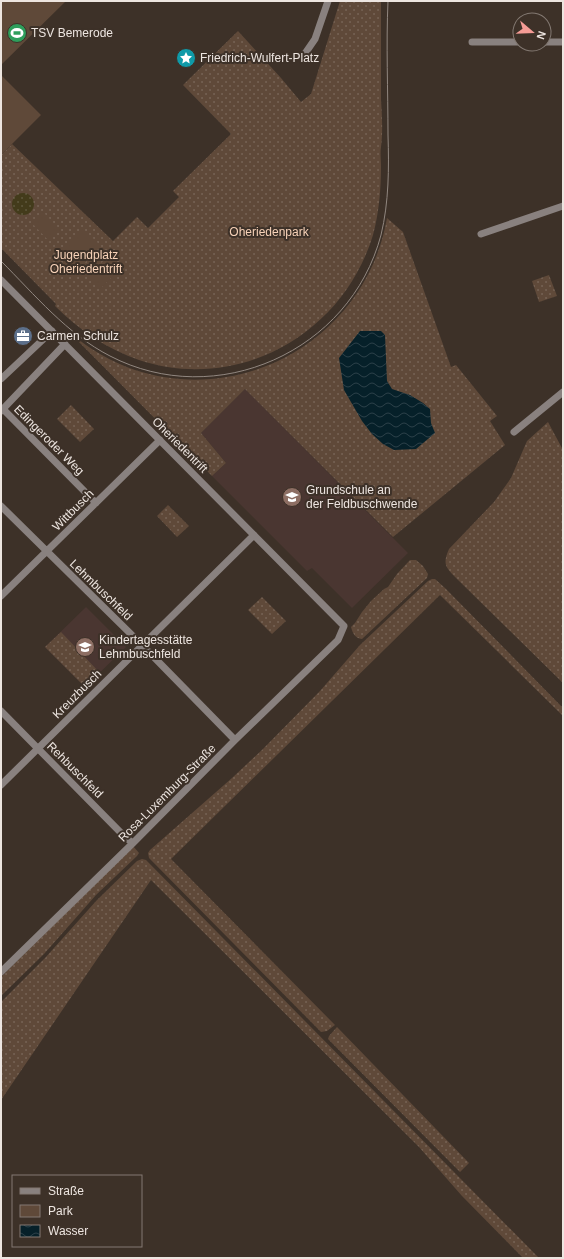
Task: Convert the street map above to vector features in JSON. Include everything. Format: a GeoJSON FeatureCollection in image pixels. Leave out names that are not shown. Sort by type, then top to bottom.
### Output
{"type":"FeatureCollection","features":[{"type":"Feature","properties":{"kind":"street"},"geometry":{"type":"LineString","coordinates":[[304,55],[315,39],[328,1]]}},
{"type":"Feature","properties":{"kind":"street"},"geometry":{"type":"LineString","coordinates":[[472,42],[512,42]]}},
{"type":"Feature","properties":{"kind":"street"},"geometry":{"type":"LineString","coordinates":[[552,42],[563,42]]}},
{"type":"Feature","properties":{"kind":"street"},"geometry":{"type":"LineString","coordinates":[[481,234],[563,206]]}},
{"type":"Feature","properties":{"kind":"street","name":"Oheriedentrift"},"geometry":{"type":"LineString","coordinates":[[1,280],[344,626]]}},
{"type":"Feature","properties":{"kind":"street"},"geometry":{"type":"LineString","coordinates":[[1,379],[52,331]]}},
{"type":"Feature","properties":{"kind":"street"},"geometry":{"type":"LineString","coordinates":[[2,410],[65,344]]}},
{"type":"Feature","properties":{"kind":"street"},"geometry":{"type":"LineString","coordinates":[[514,432],[563,392]]}},
{"type":"Feature","properties":{"kind":"street","name":"Edingeroder Weg"},"geometry":{"type":"LineString","coordinates":[[2,410],[96,503]]}},
{"type":"Feature","properties":{"kind":"street","name":"Wittbusch"},"geometry":{"type":"LineString","coordinates":[[1,596],[160,440]]}},
{"type":"Feature","properties":{"kind":"street","name":"Lehmbuschfeld"},"geometry":{"type":"LineString","coordinates":[[1,506],[236,740]]}},
{"type":"Feature","properties":{"kind":"street","name":"Kreuzbusch"},"geometry":{"type":"LineString","coordinates":[[1,785],[254,535]]}},
{"type":"Feature","properties":{"kind":"street","name":"Rosa-Luxemburg-Straße"},"geometry":{"type":"LineString","coordinates":[[1,972],[338,640],[344,626]]}},
{"type":"Feature","properties":{"kind":"street","name":"Rehbuschfeld"},"geometry":{"type":"LineString","coordinates":[[1,712],[126,838],[133,843]]}},
{"type":"Feature","properties":{"kind":"shaded area","name":"Grundschule an der Feldbuschwende"},"geometry":{"type":"Polygon","coordinates":[[[245,389],[408,553],[352,608],[312,568],[307,571],[212,476],[226,463],[201,433],[245,389]]]}},
{"type":"Feature","properties":{"kind":"shaded area","name":"Kindertagesstätte Lehmbuschfeld"},"geometry":{"type":"Polygon","coordinates":[[[86,607],[126,647],[85,687],[45,647],[86,607]]]}},
{"type":"Feature","properties":{"kind":"green space","name":"TSV Bemerode"},"geometry":{"type":"Polygon","coordinates":[[[1,1],[64,1],[65,2],[1,65],[1,1]]]}},
{"type":"Feature","properties":{"kind":"green space","name":"Oheriedenpark"},"geometry":{"type":"Polygon","coordinates":[[[340,1],[381,1],[382,141],[380,192],[377,218],[373,235],[358,270],[338,301],[312,327],[282,347],[249,361],[214,368],[177,368],[139,360],[127,356],[94,338],[64,315],[55,306],[56,304],[1,248],[1,155],[12,144],[113,241],[137,217],[148,228],[179,197],[173,191],[231,134],[183,85],[238,31],[301,102],[311,94],[340,1]]]}},
{"type":"Feature","properties":{"kind":"green space"},"geometry":{"type":"Polygon","coordinates":[[[1,75],[41,115],[1,155],[1,75]]]}},
{"type":"Feature","properties":{"kind":"green space"},"geometry":{"type":"Polygon","coordinates":[[[43,212],[60,230],[49,241],[32,223],[43,212]]]}},
{"type":"Feature","properties":{"kind":"green space"},"geometry":{"type":"Polygon","coordinates":[[[387,218],[403,232],[451,367],[456,365],[497,416],[490,421],[505,445],[393,537],[245,389],[201,433],[226,463],[212,476],[70,333],[101,354],[126,367],[177,379],[219,378],[259,369],[296,351],[328,327],[355,296],[375,259],[387,218]]]}},
{"type":"Feature","properties":{"kind":"green space"},"geometry":{"type":"Polygon","coordinates":[[[83,229],[101,246],[77,271],[59,254],[83,229]]]}},
{"type":"Feature","properties":{"kind":"green space"},"geometry":{"type":"Polygon","coordinates":[[[107,257],[120,269],[100,289],[88,277],[107,257]]]}},
{"type":"Feature","properties":{"kind":"green space"},"geometry":{"type":"Polygon","coordinates":[[[549,275],[557,296],[539,302],[532,281],[549,275]]]}},
{"type":"Feature","properties":{"kind":"green space"},"geometry":{"type":"Polygon","coordinates":[[[71,405],[94,429],[80,442],[57,419],[71,405]]]}},
{"type":"Feature","properties":{"kind":"green space"},"geometry":{"type":"Polygon","coordinates":[[[548,422],[563,450],[563,683],[457,579],[446,566],[446,559],[449,549],[494,502],[511,478],[527,441],[548,422]]]}},
{"type":"Feature","properties":{"kind":"green space"},"geometry":{"type":"Polygon","coordinates":[[[168,505],[189,526],[177,537],[157,516],[168,505]]]}},
{"type":"Feature","properties":{"kind":"green space"},"geometry":{"type":"Polygon","coordinates":[[[410,560],[416,560],[423,566],[428,574],[427,578],[362,639],[356,637],[351,627],[371,601],[388,587],[397,574],[410,560]]]}},
{"type":"Feature","properties":{"kind":"green space"},"geometry":{"type":"Polygon","coordinates":[[[435,579],[445,588],[563,708],[563,716],[440,595],[171,859],[335,1025],[327,1031],[321,1032],[149,858],[148,853],[263,749],[320,691],[360,645],[428,581],[435,579]]]}},
{"type":"Feature","properties":{"kind":"green space"},"geometry":{"type":"Polygon","coordinates":[[[262,597],[286,621],[272,634],[248,610],[262,597]]]}},
{"type":"Feature","properties":{"kind":"green space"},"geometry":{"type":"Polygon","coordinates":[[[61,632],[100,673],[85,687],[45,647],[61,632]]]}},
{"type":"Feature","properties":{"kind":"green space"},"geometry":{"type":"Polygon","coordinates":[[[133,846],[139,853],[137,856],[96,895],[44,954],[1,996],[1,977],[133,846]]]}},
{"type":"Feature","properties":{"kind":"green space"},"geometry":{"type":"Polygon","coordinates":[[[142,859],[146,860],[539,1258],[523,1258],[462,1196],[419,1147],[151,880],[1,1100],[1,1002],[45,958],[97,900],[137,861],[142,859]]]}},
{"type":"Feature","properties":{"kind":"green space"},"geometry":{"type":"Polygon","coordinates":[[[337,1027],[469,1163],[460,1172],[328,1039],[337,1027]]]}},
{"type":"Feature","properties":{"kind":"sand"},"geometry":{"type":"Polygon","coordinates":[[[23,193],[31,196],[34,204],[31,212],[23,215],[15,212],[12,204],[15,196],[23,193]]]}},
{"type":"Feature","properties":{"kind":"water"},"geometry":{"type":"Polygon","coordinates":[[[360,331],[381,331],[385,335],[387,381],[392,389],[410,395],[430,409],[431,423],[435,433],[416,449],[394,450],[383,444],[372,434],[362,421],[344,390],[339,358],[360,331]]]}},
{"type":"Feature","properties":{"kind":"tram line"},"geometry":{"type":"LineString","coordinates":[[1,261],[52,313],[80,337],[110,356],[151,371],[193,377],[234,373],[274,360],[310,339],[340,311],[365,276],[381,235],[384,223],[388,172],[388,1]]}},
{"type":"Feature","properties":{"kind":"place","name":"TSV Bemerode"},"geometry":{"type":"Point","coordinates":[17,33]}},
{"type":"Feature","properties":{"kind":"place","name":"Friedrich-Wulfert-Platz"},"geometry":{"type":"Point","coordinates":[186,58]}},
{"type":"Feature","properties":{"kind":"place","name":"Carmen Schulz"},"geometry":{"type":"Point","coordinates":[23,336]}},
{"type":"Feature","properties":{"kind":"place","name":"Grundschule an der Feldbuschwende"},"geometry":{"type":"Point","coordinates":[292,497]}},
{"type":"Feature","properties":{"kind":"place","name":"Kindertagesstätte Lehmbuschfeld"},"geometry":{"type":"Point","coordinates":[85,647]}},
{"type":"Feature","properties":{"kind":"park label","name":"Jugendplatz Oheriedentrift"},"geometry":{"type":"Point","coordinates":[86,262]}}]}
